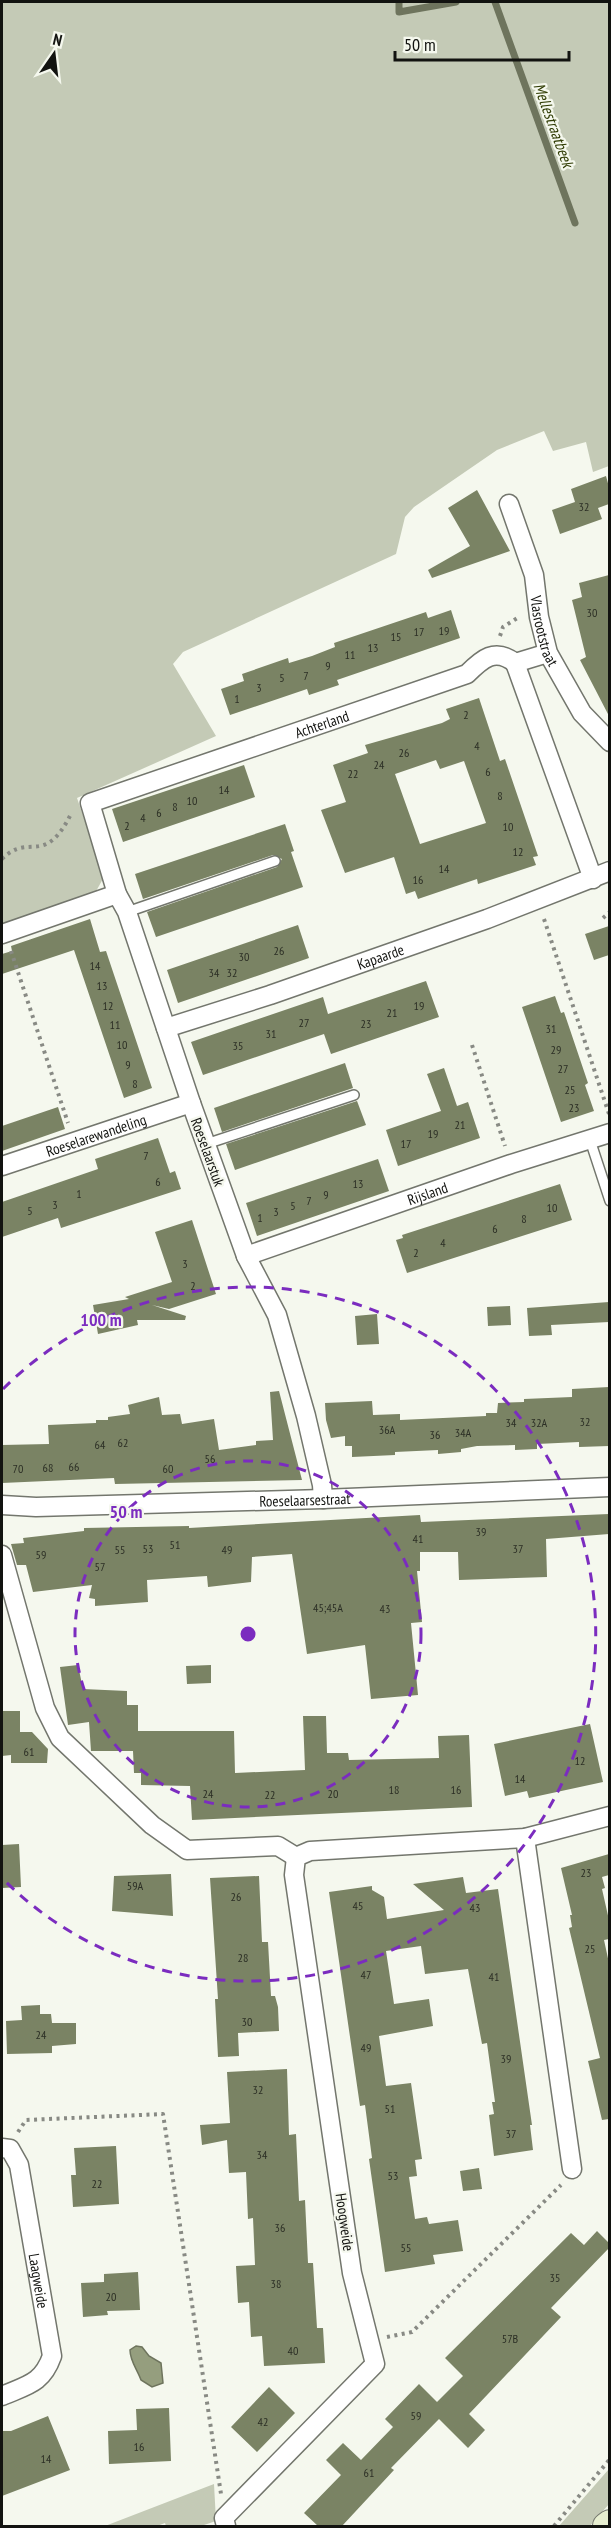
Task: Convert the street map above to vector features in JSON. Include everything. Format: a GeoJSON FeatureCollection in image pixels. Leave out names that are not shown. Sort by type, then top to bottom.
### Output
{"type":"FeatureCollection","features":[{"type":"Feature","properties":{"kind":"main road"},"geometry":{"type":"LineString","coordinates":[[606,2526],[609,2523]]}},
{"type":"Feature","properties":{"kind":"street","name":"Vlasrootstraat"},"geometry":{"type":"LineString","coordinates":[[509,504],[534,575],[548,653],[582,713],[609,742]]}},
{"type":"Feature","properties":{"kind":"street"},"geometry":{"type":"LineString","coordinates":[[515,663],[548,653]]}},
{"type":"Feature","properties":{"kind":"street"},"geometry":{"type":"LineString","coordinates":[[494,654],[507,657],[515,663],[593,879]]}},
{"type":"Feature","properties":{"kind":"street","name":"Achterland"},"geometry":{"type":"LineString","coordinates":[[90,804],[467,674],[483,659],[494,654]]}},
{"type":"Feature","properties":{"kind":"street","name":"Roeselaarstuk"},"geometry":{"type":"LineString","coordinates":[[90,804],[117,894],[127,912],[191,1103],[246,1256],[277,1315],[306,1416],[322,1485],[323,1499]]}},
{"type":"Feature","properties":{"kind":"street","name":"Kapaarde"},"geometry":{"type":"LineString","coordinates":[[166,1028],[270,995],[538,901],[609,871]]}},
{"type":"Feature","properties":{"kind":"street"},"geometry":{"type":"LineString","coordinates":[[3,934],[117,894]]}},
{"type":"Feature","properties":{"kind":"street","name":"Roeselarewandeling"},"geometry":{"type":"LineString","coordinates":[[2,1166],[191,1103]]}},
{"type":"Feature","properties":{"kind":"street","name":"Rijsland"},"geometry":{"type":"LineString","coordinates":[[246,1256],[589,1137],[609,1133]]}},
{"type":"Feature","properties":{"kind":"street","name":"Roeselaarsestraat"},"geometry":{"type":"LineString","coordinates":[[2,1505],[48,1507],[323,1499],[609,1486]]}},
{"type":"Feature","properties":{"kind":"street"},"geometry":{"type":"LineString","coordinates":[[2,1555],[45,1708],[60,1738],[152,1825],[187,1850],[278,1846],[296,1857],[310,1851],[525,1838],[609,1816]]}},
{"type":"Feature","properties":{"kind":"street"},"geometry":{"type":"LineString","coordinates":[[525,1838],[572,2169]]}},
{"type":"Feature","properties":{"kind":"street","name":"Hoogweide"},"geometry":{"type":"LineString","coordinates":[[225,2522],[375,2364],[352,2273],[294,1875],[296,1857]]}},
{"type":"Feature","properties":{"kind":"street","name":"Laagweide"},"geometry":{"type":"LineString","coordinates":[[2,2396],[35,2382],[46,2372],[52,2356],[19,2165],[6,2149]]}},
{"type":"Feature","properties":{"kind":"lane"},"geometry":{"type":"LineString","coordinates":[[127,912],[274,861]]}},
{"type":"Feature","properties":{"kind":"lane"},"geometry":{"type":"LineString","coordinates":[[206,1144],[354,1095]]}},
{"type":"Feature","properties":{"kind":"lane"},"geometry":{"type":"LineString","coordinates":[[589,1137],[609,1201]]}},
{"type":"Feature","properties":{"kind":"path"},"geometry":{"type":"LineString","coordinates":[[494,654],[503,627],[538,606]]}},
{"type":"Feature","properties":{"kind":"path"},"geometry":{"type":"LineString","coordinates":[[2,859],[12,850],[44,848],[52,843],[76,805],[81,802],[90,804]]}},
{"type":"Feature","properties":{"kind":"path"},"geometry":{"type":"LineString","coordinates":[[538,901],[609,1115]]}},
{"type":"Feature","properties":{"kind":"path"},"geometry":{"type":"LineString","coordinates":[[603,918],[609,912]]}},
{"type":"Feature","properties":{"kind":"path"},"geometry":{"type":"LineString","coordinates":[[3,934],[74,1142]]}},
{"type":"Feature","properties":{"kind":"path"},"geometry":{"type":"LineString","coordinates":[[472,1045],[511,1164]]}},
{"type":"Feature","properties":{"kind":"path"},"geometry":{"type":"LineString","coordinates":[[6,2149],[26,2120],[163,2114],[225,2522]]}},
{"type":"Feature","properties":{"kind":"path"},"geometry":{"type":"LineString","coordinates":[[368,2341],[412,2332],[559,2187],[572,2169]]}},
{"type":"Feature","properties":{"kind":"path"},"geometry":{"type":"LineString","coordinates":[[554,2526],[609,2459]]}},
{"type":"Feature","properties":{"kind":"shaded area"},"geometry":{"type":"Polygon","coordinates":[[[2,2],[610,2],[609,466],[593,472],[586,442],[553,451],[544,431],[497,450],[414,507],[405,517],[396,554],[183,652],[173,664],[216,736],[77,798],[104,877],[95,893],[2,925],[2,2]]]}},
{"type":"Feature","properties":{"kind":"shaded area"},"geometry":{"type":"Polygon","coordinates":[[[136,2346],[142,2347],[149,2356],[161,2363],[163,2383],[152,2387],[141,2380],[130,2354],[130,2350],[136,2346]]]}},
{"type":"Feature","properties":{"kind":"shaded area"},"geometry":{"type":"Polygon","coordinates":[[[609,2469],[609,2504],[590,2526],[559,2526],[609,2469]]]}},
{"type":"Feature","properties":{"kind":"shaded area"},"geometry":{"type":"Polygon","coordinates":[[[214,2484],[216,2521],[201,2526],[166,2526],[165,2523],[157,2526],[105,2526],[214,2484]]]}},
{"type":"Feature","properties":{"kind":"building"},"geometry":{"type":"Polygon","coordinates":[[[606,476],[609,487],[609,504],[598,508],[602,519],[560,534],[552,510],[575,502],[571,489],[606,476]]]}},
{"type":"Feature","properties":{"kind":"building"},"geometry":{"type":"Polygon","coordinates":[[[477,490],[510,551],[432,578],[428,570],[470,546],[448,508],[477,490]]]}},
{"type":"Feature","properties":{"kind":"building"},"geometry":{"type":"Polygon","coordinates":[[[609,575],[609,716],[580,660],[586,657],[572,600],[582,597],[579,583],[609,575]]]}},
{"type":"Feature","properties":{"kind":"building"},"geometry":{"type":"Polygon","coordinates":[[[451,610],[460,638],[337,680],[339,685],[309,695],[307,689],[230,715],[221,689],[244,681],[242,674],[288,658],[289,663],[312,656],[335,647],[334,643],[426,612],[428,618],[451,610]]]}},
{"type":"Feature","properties":{"kind":"building"},"geometry":{"type":"Polygon","coordinates":[[[479,698],[500,761],[505,759],[538,856],[533,857],[536,865],[478,884],[477,879],[418,899],[415,891],[406,894],[394,857],[345,873],[321,810],[346,802],[333,765],[368,753],[365,745],[442,723],[450,719],[446,709],[479,698]],[[436,760],[395,774],[420,844],[486,823],[464,761],[440,769],[436,760]]]}},
{"type":"Feature","properties":{"kind":"building"},"geometry":{"type":"Polygon","coordinates":[[[244,765],[255,797],[123,842],[112,809],[244,765]]]}},
{"type":"Feature","properties":{"kind":"building"},"geometry":{"type":"Polygon","coordinates":[[[285,824],[294,851],[291,852],[303,887],[156,937],[147,912],[277,867],[282,859],[273,855],[143,899],[135,874],[285,824]]]}},
{"type":"Feature","properties":{"kind":"building"},"geometry":{"type":"Polygon","coordinates":[[[90,919],[100,952],[106,951],[152,1088],[124,1098],[74,950],[2,974],[2,954],[12,951],[11,946],[90,919]]]}},
{"type":"Feature","properties":{"kind":"building"},"geometry":{"type":"Polygon","coordinates":[[[298,925],[309,958],[178,1003],[167,970],[298,925]]]}},
{"type":"Feature","properties":{"kind":"building"},"geometry":{"type":"Polygon","coordinates":[[[609,926],[609,955],[594,960],[585,934],[609,926]]]}},
{"type":"Feature","properties":{"kind":"building"},"geometry":{"type":"Polygon","coordinates":[[[426,981],[439,1017],[331,1054],[324,1034],[203,1075],[191,1042],[323,997],[328,1014],[426,981]]]}},
{"type":"Feature","properties":{"kind":"building"},"geometry":{"type":"Polygon","coordinates":[[[555,996],[561,1013],[564,1012],[588,1083],[585,1085],[594,1111],[561,1122],[522,1007],[555,996]]]}},
{"type":"Feature","properties":{"kind":"building"},"geometry":{"type":"Polygon","coordinates":[[[345,1063],[353,1088],[222,1132],[214,1108],[345,1063]]]}},
{"type":"Feature","properties":{"kind":"building"},"geometry":{"type":"Polygon","coordinates":[[[444,1068],[457,1106],[468,1102],[480,1138],[398,1166],[386,1130],[441,1111],[427,1074],[444,1068]]]}},
{"type":"Feature","properties":{"kind":"building"},"geometry":{"type":"Polygon","coordinates":[[[357,1101],[366,1125],[235,1170],[226,1144],[357,1101]]]}},
{"type":"Feature","properties":{"kind":"building"},"geometry":{"type":"Polygon","coordinates":[[[58,1107],[65,1129],[2,1151],[2,1126],[58,1107]]]}},
{"type":"Feature","properties":{"kind":"building"},"geometry":{"type":"Polygon","coordinates":[[[158,1138],[170,1173],[175,1171],[181,1189],[61,1228],[58,1218],[2,1237],[2,1202],[98,1169],[95,1159],[158,1138]]]}},
{"type":"Feature","properties":{"kind":"building"},"geometry":{"type":"Polygon","coordinates":[[[378,1159],[389,1191],[257,1236],[246,1203],[378,1159]]]}},
{"type":"Feature","properties":{"kind":"building"},"geometry":{"type":"Polygon","coordinates":[[[560,1184],[572,1220],[407,1273],[396,1240],[403,1238],[402,1235],[560,1184]]]}},
{"type":"Feature","properties":{"kind":"building"},"geometry":{"type":"Polygon","coordinates":[[[192,1220],[216,1294],[169,1309],[152,1305],[186,1316],[185,1320],[137,1320],[138,1325],[98,1334],[93,1305],[129,1299],[125,1297],[172,1282],[155,1232],[192,1220]]]}},
{"type":"Feature","properties":{"kind":"building"},"geometry":{"type":"Polygon","coordinates":[[[609,1302],[609,1322],[551,1325],[552,1335],[529,1336],[527,1308],[609,1302]]]}},
{"type":"Feature","properties":{"kind":"building"},"geometry":{"type":"Polygon","coordinates":[[[510,1306],[511,1325],[488,1326],[487,1307],[510,1306]]]}},
{"type":"Feature","properties":{"kind":"building"},"geometry":{"type":"Polygon","coordinates":[[[377,1314],[379,1344],[357,1345],[355,1316],[377,1314]]]}},
{"type":"Feature","properties":{"kind":"building"},"geometry":{"type":"Polygon","coordinates":[[[609,1387],[609,1446],[579,1447],[579,1442],[537,1444],[537,1449],[515,1450],[515,1445],[477,1446],[461,1449],[461,1452],[438,1454],[438,1450],[352,1457],[352,1446],[345,1446],[345,1436],[331,1438],[326,1420],[325,1403],[372,1401],[373,1415],[400,1414],[400,1420],[486,1416],[486,1413],[497,1413],[498,1403],[524,1402],[524,1399],[572,1397],[572,1389],[609,1387]]]}},
{"type":"Feature","properties":{"kind":"building"},"geometry":{"type":"Polygon","coordinates":[[[279,1391],[302,1480],[115,1484],[114,1478],[2,1483],[2,1445],[49,1444],[48,1425],[96,1423],[96,1420],[108,1420],[108,1417],[130,1414],[128,1405],[159,1397],[162,1415],[180,1414],[182,1424],[214,1419],[219,1450],[256,1445],[256,1441],[273,1440],[270,1392],[279,1391]]]}},
{"type":"Feature","properties":{"kind":"building"},"geometry":{"type":"Polygon","coordinates":[[[609,1514],[609,1534],[546,1539],[547,1577],[459,1580],[458,1552],[420,1552],[420,1571],[417,1571],[422,1622],[411,1623],[418,1695],[371,1699],[365,1645],[307,1654],[292,1554],[252,1557],[251,1582],[208,1587],[207,1576],[147,1580],[148,1602],[95,1606],[95,1599],[89,1598],[92,1585],[33,1592],[26,1565],[17,1565],[11,1544],[24,1543],[23,1538],[84,1531],[84,1528],[189,1526],[189,1528],[420,1515],[421,1522],[609,1514]]]}},
{"type":"Feature","properties":{"kind":"building"},"geometry":{"type":"Polygon","coordinates":[[[78,1665],[83,1689],[127,1691],[127,1705],[138,1705],[138,1731],[234,1731],[235,1773],[305,1770],[303,1716],[326,1716],[327,1753],[348,1753],[349,1760],[439,1758],[438,1736],[469,1735],[472,1807],[192,1820],[190,1786],[141,1785],[141,1773],[134,1773],[133,1751],[91,1751],[89,1722],[68,1725],[60,1667],[78,1665]]]}},
{"type":"Feature","properties":{"kind":"building"},"geometry":{"type":"Polygon","coordinates":[[[211,1665],[211,1683],[187,1684],[186,1666],[211,1665]]]}},
{"type":"Feature","properties":{"kind":"building"},"geometry":{"type":"Polygon","coordinates":[[[2,1711],[20,1711],[20,1732],[32,1732],[48,1749],[47,1763],[11,1763],[11,1755],[2,1756],[2,1711]]]}},
{"type":"Feature","properties":{"kind":"building"},"geometry":{"type":"Polygon","coordinates":[[[590,1724],[603,1782],[529,1798],[527,1791],[505,1796],[494,1744],[590,1724]]]}},
{"type":"Feature","properties":{"kind":"building"},"geometry":{"type":"Polygon","coordinates":[[[19,1844],[21,1887],[2,1888],[2,1845],[19,1844]]]}},
{"type":"Feature","properties":{"kind":"building"},"geometry":{"type":"Polygon","coordinates":[[[609,1854],[609,1875],[602,1877],[605,1888],[602,1889],[609,1920],[609,1939],[604,1940],[609,1963],[609,2119],[602,2120],[588,2061],[600,2058],[569,1928],[572,1927],[570,1915],[572,1915],[561,1868],[609,1854]]]}},
{"type":"Feature","properties":{"kind":"building"},"geometry":{"type":"Polygon","coordinates":[[[171,1874],[173,1916],[112,1911],[114,1876],[171,1874]]]}},
{"type":"Feature","properties":{"kind":"building"},"geometry":{"type":"Polygon","coordinates":[[[259,1876],[262,1942],[268,1942],[271,1996],[275,1996],[278,2007],[279,2031],[238,2033],[239,2056],[218,2057],[215,1999],[218,1999],[210,1878],[259,1876]]]}},
{"type":"Feature","properties":{"kind":"building"},"geometry":{"type":"Polygon","coordinates":[[[463,1877],[466,1893],[498,1889],[532,2125],[530,2125],[533,2150],[494,2156],[489,2115],[494,2114],[492,2102],[495,2102],[487,2043],[482,2044],[468,1969],[425,1974],[421,1946],[386,1951],[394,2004],[429,1999],[433,2026],[379,2036],[386,2086],[411,2083],[422,2159],[415,2160],[417,2176],[409,2177],[415,2219],[427,2217],[429,2224],[458,2220],[463,2251],[433,2255],[435,2264],[385,2272],[369,2159],[372,2158],[365,2105],[360,2106],[329,1892],[372,1886],[372,1890],[384,1897],[387,1919],[444,1910],[413,1884],[463,1877]]]}},
{"type":"Feature","properties":{"kind":"building"},"geometry":{"type":"Polygon","coordinates":[[[40,2005],[40,2014],[51,2014],[52,2023],[76,2023],[76,2044],[52,2046],[52,2053],[7,2054],[6,2021],[22,2020],[21,2006],[40,2005]]]}},
{"type":"Feature","properties":{"kind":"building"},"geometry":{"type":"Polygon","coordinates":[[[287,2069],[289,2135],[296,2134],[299,2201],[305,2200],[308,2263],[313,2263],[317,2328],[323,2328],[325,2363],[264,2366],[262,2336],[251,2337],[249,2302],[238,2303],[236,2266],[255,2265],[253,2218],[248,2219],[246,2172],[229,2173],[227,2140],[202,2145],[200,2125],[230,2123],[227,2072],[287,2069]]]}},
{"type":"Feature","properties":{"kind":"building"},"geometry":{"type":"Polygon","coordinates":[[[116,2146],[119,2204],[73,2207],[71,2175],[76,2175],[74,2148],[116,2146]]]}},
{"type":"Feature","properties":{"kind":"building"},"geometry":{"type":"Polygon","coordinates":[[[479,2168],[482,2189],[463,2191],[460,2171],[479,2168]]]}},
{"type":"Feature","properties":{"kind":"building"},"geometry":{"type":"Polygon","coordinates":[[[597,2231],[609,2243],[609,2248],[551,2308],[561,2317],[469,2414],[485,2430],[468,2448],[439,2419],[391,2468],[394,2470],[342,2526],[318,2526],[304,2513],[341,2475],[326,2460],[343,2443],[361,2460],[393,2427],[385,2419],[419,2384],[437,2402],[463,2376],[445,2358],[571,2233],[584,2245],[597,2231]]]}},
{"type":"Feature","properties":{"kind":"building"},"geometry":{"type":"Polygon","coordinates":[[[138,2272],[140,2310],[107,2311],[108,2315],[83,2317],[81,2283],[104,2282],[104,2274],[138,2272]]]}},
{"type":"Feature","properties":{"kind":"building"},"geometry":{"type":"Polygon","coordinates":[[[269,2387],[295,2413],[257,2452],[231,2427],[269,2387]]]}},
{"type":"Feature","properties":{"kind":"building"},"geometry":{"type":"Polygon","coordinates":[[[169,2408],[171,2461],[109,2464],[108,2431],[137,2430],[136,2409],[169,2408]]]}},
{"type":"Feature","properties":{"kind":"building"},"geometry":{"type":"Polygon","coordinates":[[[48,2416],[70,2470],[2,2496],[2,2431],[11,2431],[48,2416]]]}},
{"type":"Feature","properties":{"kind":"waterway","name":"Mellestraatbeek"},"geometry":{"type":"LineString","coordinates":[[399,2],[399,12],[456,2]]}},
{"type":"Feature","properties":{"kind":"waterway","name":"Mellestraatbeek"},"geometry":{"type":"LineString","coordinates":[[495,2],[575,223]]}}]}
